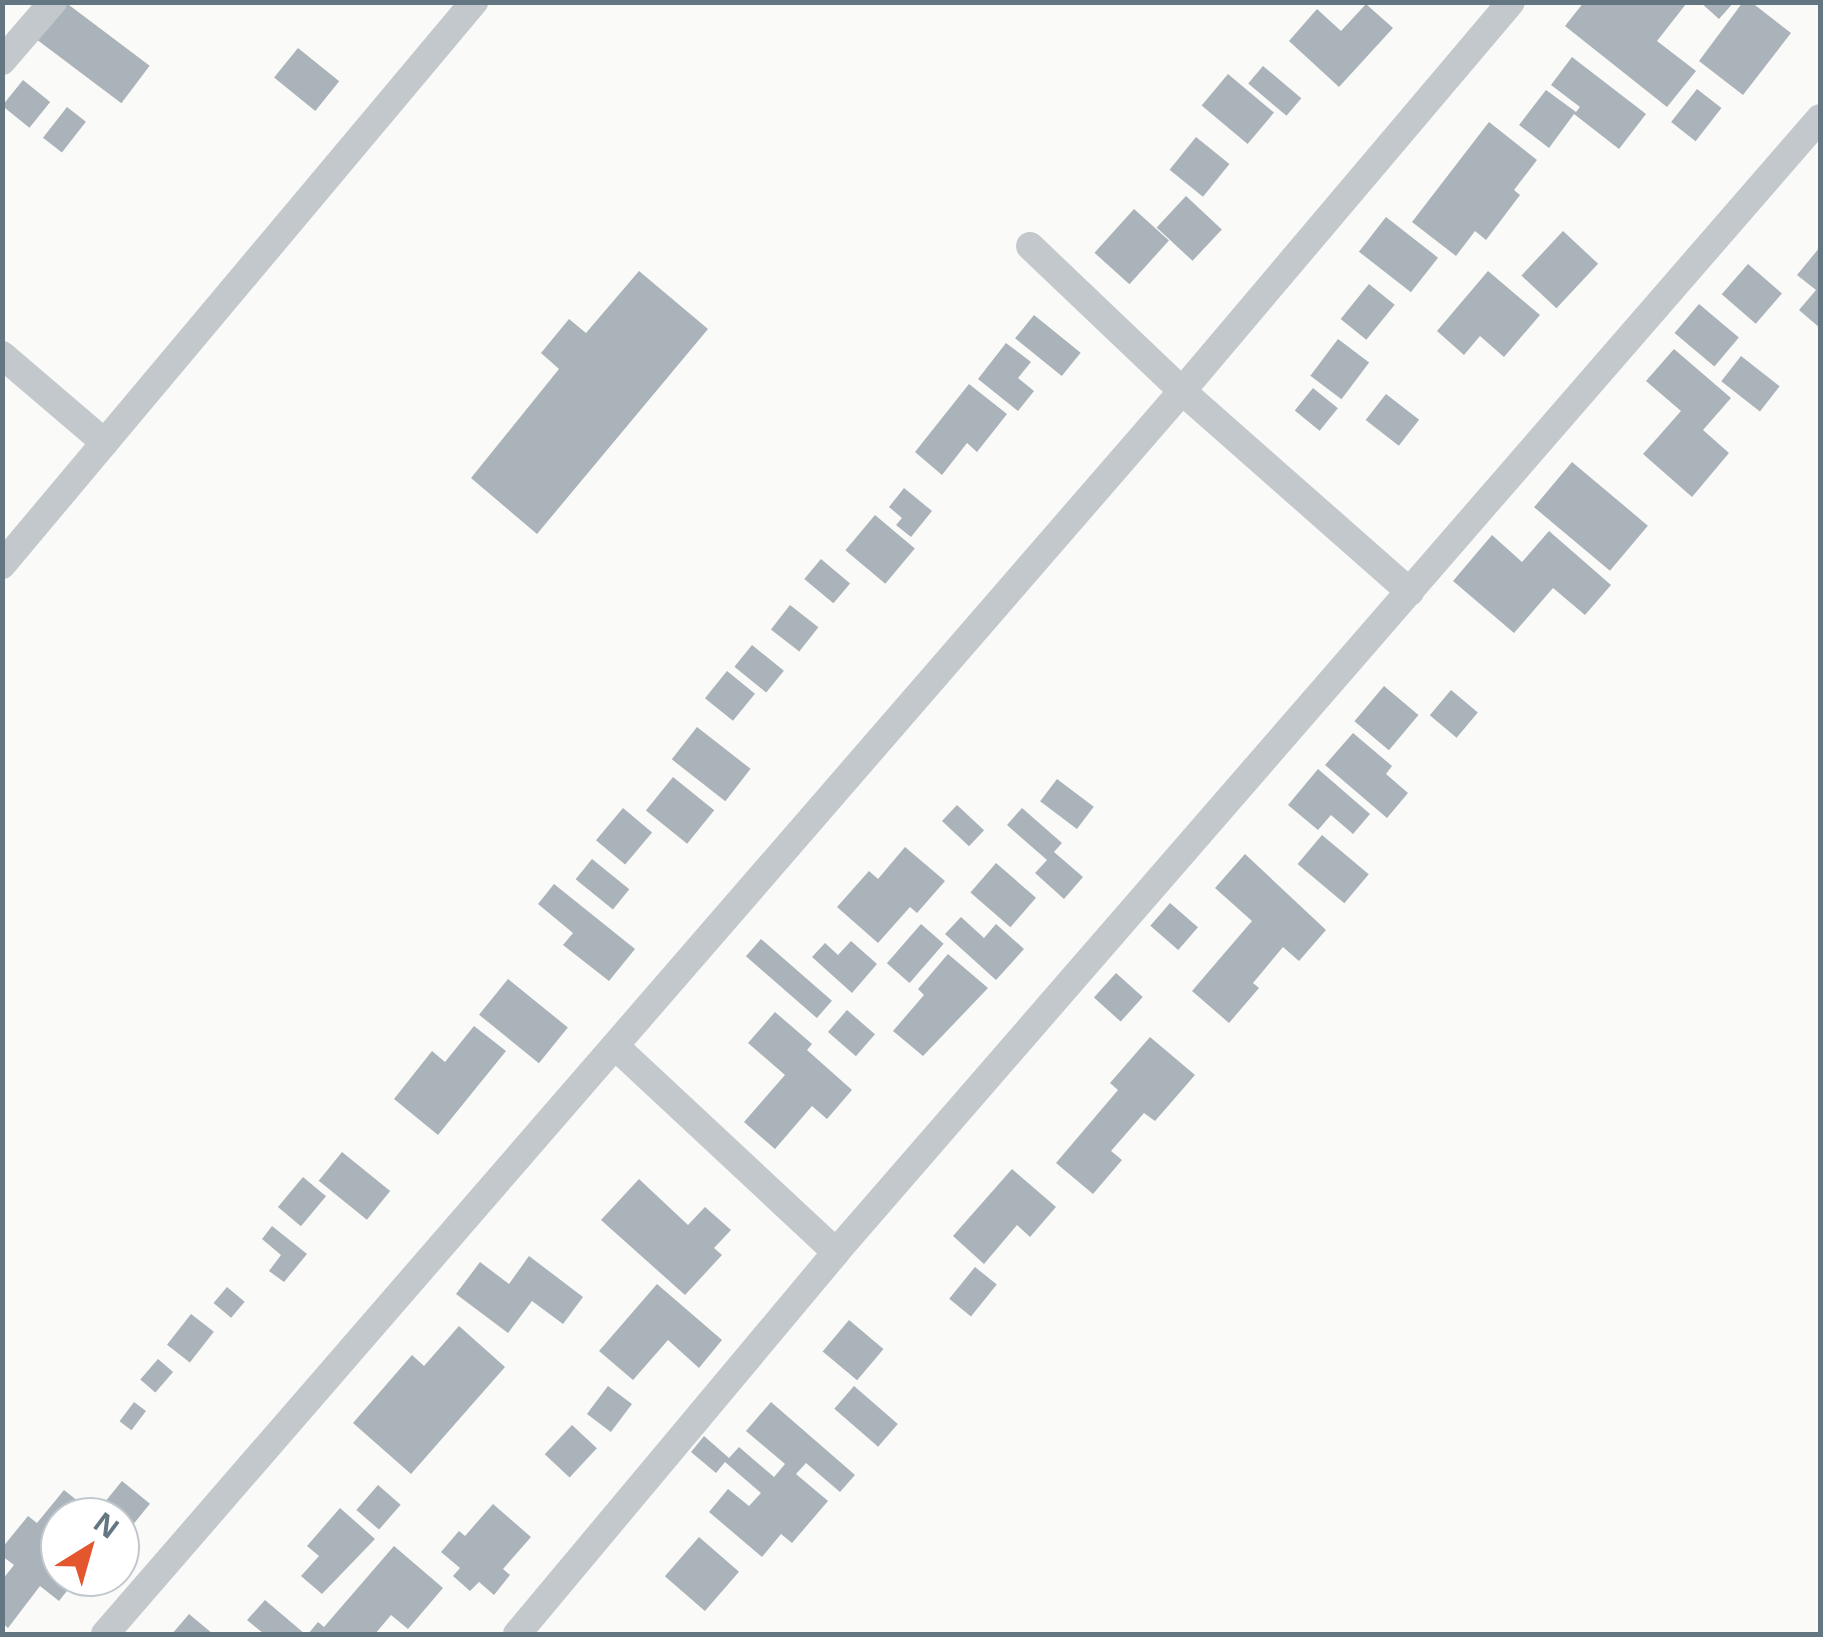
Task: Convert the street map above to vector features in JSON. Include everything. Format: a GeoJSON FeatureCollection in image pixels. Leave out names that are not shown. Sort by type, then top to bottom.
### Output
{"type":"FeatureCollection","features":[{"type":"Feature","properties":{"kind":"street"},"geometry":{"type":"LineString","coordinates":[[2,62],[53,2]]}},
{"type":"Feature","properties":{"kind":"street"},"geometry":{"type":"LineString","coordinates":[[2,565],[474,2]]}},
{"type":"Feature","properties":{"kind":"street"},"geometry":{"type":"LineString","coordinates":[[105,1634],[1182,391],[1511,2]]}},
{"type":"Feature","properties":{"kind":"street"},"geometry":{"type":"LineString","coordinates":[[516,1634],[836,1252],[1820,118]]}},
{"type":"Feature","properties":{"kind":"street"},"geometry":{"type":"LineString","coordinates":[[1030,246],[1182,391],[1410,592]]}},
{"type":"Feature","properties":{"kind":"street"},"geometry":{"type":"LineString","coordinates":[[2,354],[104,443]]}},
{"type":"Feature","properties":{"kind":"street"},"geometry":{"type":"LineString","coordinates":[[615,1046],[836,1252]]}},
{"type":"Feature","properties":{"kind":"building"},"geometry":{"type":"Polygon","coordinates":[[[65,2],[150,66],[121,103],[37,40],[65,2]]]}},
{"type":"Feature","properties":{"kind":"building"},"geometry":{"type":"Polygon","coordinates":[[[1584,2],[1686,4],[1657,41],[1696,71],[1667,107],[1565,26],[1584,2]]]}},
{"type":"Feature","properties":{"kind":"building"},"geometry":{"type":"Polygon","coordinates":[[[1700,2],[1734,2],[1719,19],[1700,2]]]}},
{"type":"Feature","properties":{"kind":"building"},"geometry":{"type":"Polygon","coordinates":[[[1743,2],[1751,2],[1791,33],[1743,95],[1699,61],[1743,2]]]}},
{"type":"Feature","properties":{"kind":"building"},"geometry":{"type":"Polygon","coordinates":[[[1366,4],[1393,28],[1339,87],[1289,41],[1317,9],[1341,31],[1366,4]]]}},
{"type":"Feature","properties":{"kind":"building"},"geometry":{"type":"Polygon","coordinates":[[[298,48],[339,81],[315,111],[274,78],[298,48]]]}},
{"type":"Feature","properties":{"kind":"building"},"geometry":{"type":"Polygon","coordinates":[[[1572,57],[1646,114],[1619,149],[1574,114],[1549,148],[1519,125],[1546,90],[1576,112],[1580,107],[1551,85],[1572,57]]]}},
{"type":"Feature","properties":{"kind":"building"},"geometry":{"type":"Polygon","coordinates":[[[1263,66],[1301,98],[1287,116],[1248,84],[1263,66]]]}},
{"type":"Feature","properties":{"kind":"building"},"geometry":{"type":"Polygon","coordinates":[[[1228,74],[1274,113],[1248,144],[1202,105],[1228,74]]]}},
{"type":"Feature","properties":{"kind":"building"},"geometry":{"type":"Polygon","coordinates":[[[23,80],[50,102],[29,128],[2,106],[23,80]]]}},
{"type":"Feature","properties":{"kind":"building"},"geometry":{"type":"Polygon","coordinates":[[[1697,89],[1721,108],[1696,141],[1671,122],[1697,89]]]}},
{"type":"Feature","properties":{"kind":"building"},"geometry":{"type":"Polygon","coordinates":[[[67,107],[86,122],[62,153],[43,138],[67,107]]]}},
{"type":"Feature","properties":{"kind":"building"},"geometry":{"type":"Polygon","coordinates":[[[1489,122],[1537,160],[1514,190],[1520,195],[1486,240],[1475,231],[1456,256],[1412,222],[1489,122]]]}},
{"type":"Feature","properties":{"kind":"building"},"geometry":{"type":"Polygon","coordinates":[[[1196,137],[1229,164],[1203,197],[1170,170],[1196,137]]]}},
{"type":"Feature","properties":{"kind":"building"},"geometry":{"type":"Polygon","coordinates":[[[1186,196],[1222,229],[1193,261],[1157,227],[1186,196]]]}},
{"type":"Feature","properties":{"kind":"building"},"geometry":{"type":"Polygon","coordinates":[[[1134,209],[1169,240],[1129,284],[1095,253],[1134,209]]]}},
{"type":"Feature","properties":{"kind":"building"},"geometry":{"type":"Polygon","coordinates":[[[1386,217],[1438,258],[1411,292],[1359,252],[1386,217]]]}},
{"type":"Feature","properties":{"kind":"building"},"geometry":{"type":"Polygon","coordinates":[[[1563,231],[1598,264],[1557,308],[1521,276],[1563,231]]]}},
{"type":"Feature","properties":{"kind":"building"},"geometry":{"type":"Polygon","coordinates":[[[1820,247],[1820,328],[1799,310],[1816,290],[1797,275],[1820,247]]]}},
{"type":"Feature","properties":{"kind":"building"},"geometry":{"type":"Polygon","coordinates":[[[1748,264],[1782,294],[1756,324],[1722,294],[1748,264]]]}},
{"type":"Feature","properties":{"kind":"building"},"geometry":{"type":"Polygon","coordinates":[[[639,271],[708,329],[537,534],[471,478],[559,369],[541,353],[569,319],[586,333],[639,271]]]}},
{"type":"Feature","properties":{"kind":"building"},"geometry":{"type":"Polygon","coordinates":[[[1488,271],[1540,315],[1504,357],[1480,336],[1464,355],[1437,331],[1488,271]]]}},
{"type":"Feature","properties":{"kind":"building"},"geometry":{"type":"Polygon","coordinates":[[[1369,284],[1395,305],[1366,340],[1341,319],[1369,284]]]}},
{"type":"Feature","properties":{"kind":"building"},"geometry":{"type":"Polygon","coordinates":[[[1699,304],[1739,337],[1714,367],[1675,333],[1699,304]]]}},
{"type":"Feature","properties":{"kind":"building"},"geometry":{"type":"Polygon","coordinates":[[[1034,315],[1081,353],[1062,376],[1015,338],[1034,315]]]}},
{"type":"Feature","properties":{"kind":"building"},"geometry":{"type":"Polygon","coordinates":[[[1338,339],[1369,362],[1341,399],[1310,376],[1338,339]]]}},
{"type":"Feature","properties":{"kind":"building"},"geometry":{"type":"Polygon","coordinates":[[[1006,343],[1031,362],[1018,378],[1034,391],[1018,411],[978,379],[1006,343]]]}},
{"type":"Feature","properties":{"kind":"building"},"geometry":{"type":"Polygon","coordinates":[[[1674,349],[1731,398],[1703,430],[1729,453],[1692,497],[1643,454],[1681,411],[1646,381],[1674,349]]]}},
{"type":"Feature","properties":{"kind":"building"},"geometry":{"type":"Polygon","coordinates":[[[1741,356],[1780,386],[1760,411],[1721,381],[1741,356]]]}},
{"type":"Feature","properties":{"kind":"building"},"geometry":{"type":"Polygon","coordinates":[[[969,384],[1007,414],[977,452],[967,443],[942,475],[915,452],[969,384]]]}},
{"type":"Feature","properties":{"kind":"building"},"geometry":{"type":"Polygon","coordinates":[[[1313,388],[1338,408],[1320,431],[1295,411],[1313,388]]]}},
{"type":"Feature","properties":{"kind":"building"},"geometry":{"type":"Polygon","coordinates":[[[1386,394],[1419,420],[1399,446],[1366,420],[1386,394]]]}},
{"type":"Feature","properties":{"kind":"building"},"geometry":{"type":"Polygon","coordinates":[[[1572,462],[1648,526],[1610,571],[1534,507],[1572,462]]]}},
{"type":"Feature","properties":{"kind":"building"},"geometry":{"type":"Polygon","coordinates":[[[904,488],[932,511],[911,537],[896,525],[902,518],[889,507],[904,488]]]}},
{"type":"Feature","properties":{"kind":"building"},"geometry":{"type":"Polygon","coordinates":[[[875,515],[915,548],[885,584],[845,550],[875,515]]]}},
{"type":"Feature","properties":{"kind":"building"},"geometry":{"type":"Polygon","coordinates":[[[1549,531],[1611,585],[1585,615],[1553,588],[1514,633],[1453,581],[1492,535],[1522,562],[1549,531]]]}},
{"type":"Feature","properties":{"kind":"building"},"geometry":{"type":"Polygon","coordinates":[[[821,559],[850,583],[833,603],[804,579],[821,559]]]}},
{"type":"Feature","properties":{"kind":"building"},"geometry":{"type":"Polygon","coordinates":[[[790,605],[818,627],[799,652],[771,629],[790,605]]]}},
{"type":"Feature","properties":{"kind":"building"},"geometry":{"type":"Polygon","coordinates":[[[752,645],[784,671],[766,693],[734,667],[752,645]]]}},
{"type":"Feature","properties":{"kind":"building"},"geometry":{"type":"Polygon","coordinates":[[[727,671],[755,694],[733,721],[705,698],[727,671]]]}},
{"type":"Feature","properties":{"kind":"building"},"geometry":{"type":"Polygon","coordinates":[[[1384,686],[1418,715],[1389,750],[1354,721],[1384,686]]]}},
{"type":"Feature","properties":{"kind":"building"},"geometry":{"type":"Polygon","coordinates":[[[1451,690],[1478,712],[1457,738],[1430,715],[1451,690]]]}},
{"type":"Feature","properties":{"kind":"building"},"geometry":{"type":"Polygon","coordinates":[[[697,727],[751,769],[725,801],[672,759],[697,727]]]}},
{"type":"Feature","properties":{"kind":"building"},"geometry":{"type":"Polygon","coordinates":[[[1353,733],[1392,766],[1386,774],[1408,793],[1387,818],[1325,765],[1353,733]]]}},
{"type":"Feature","properties":{"kind":"building"},"geometry":{"type":"Polygon","coordinates":[[[1318,769],[1370,814],[1353,834],[1331,815],[1318,830],[1288,805],[1318,769]]]}},
{"type":"Feature","properties":{"kind":"building"},"geometry":{"type":"Polygon","coordinates":[[[673,777],[714,810],[687,844],[646,810],[673,777]]]}},
{"type":"Feature","properties":{"kind":"building"},"geometry":{"type":"Polygon","coordinates":[[[1057,779],[1094,807],[1077,829],[1040,801],[1057,779]]]}},
{"type":"Feature","properties":{"kind":"building"},"geometry":{"type":"Polygon","coordinates":[[[957,805],[984,830],[969,846],[942,821],[957,805]]]}},
{"type":"Feature","properties":{"kind":"building"},"geometry":{"type":"Polygon","coordinates":[[[623,808],[652,832],[625,865],[596,840],[623,808]]]}},
{"type":"Feature","properties":{"kind":"building"},"geometry":{"type":"Polygon","coordinates":[[[1022,808],[1062,843],[1054,852],[1083,877],[1064,899],[1035,873],[1047,860],[1007,825],[1022,808]]]}},
{"type":"Feature","properties":{"kind":"building"},"geometry":{"type":"Polygon","coordinates":[[[1322,835],[1369,874],[1344,903],[1298,864],[1322,835]]]}},
{"type":"Feature","properties":{"kind":"building"},"geometry":{"type":"Polygon","coordinates":[[[905,847],[945,881],[917,913],[910,907],[878,943],[837,907],[869,871],[878,879],[905,847]]]}},
{"type":"Feature","properties":{"kind":"building"},"geometry":{"type":"Polygon","coordinates":[[[1245,854],[1326,930],[1299,961],[1283,947],[1253,983],[1259,988],[1229,1023],[1192,991],[1252,921],[1215,888],[1245,854]]]}},
{"type":"Feature","properties":{"kind":"building"},"geometry":{"type":"Polygon","coordinates":[[[592,859],[629,889],[613,909],[576,879],[592,859]]]}},
{"type":"Feature","properties":{"kind":"building"},"geometry":{"type":"Polygon","coordinates":[[[996,863],[1036,898],[1010,927],[970,892],[996,863]]]}},
{"type":"Feature","properties":{"kind":"building"},"geometry":{"type":"Polygon","coordinates":[[[554,884],[635,949],[609,981],[563,945],[573,933],[538,904],[554,884]]]}},
{"type":"Feature","properties":{"kind":"building"},"geometry":{"type":"Polygon","coordinates":[[[1170,903],[1198,927],[1178,950],[1150,926],[1170,903]]]}},
{"type":"Feature","properties":{"kind":"building"},"geometry":{"type":"Polygon","coordinates":[[[961,917],[984,938],[996,924],[1024,949],[996,980],[945,934],[961,917]]]}},
{"type":"Feature","properties":{"kind":"building"},"geometry":{"type":"Polygon","coordinates":[[[921,924],[944,944],[910,983],[887,963],[921,924]]]}},
{"type":"Feature","properties":{"kind":"building"},"geometry":{"type":"Polygon","coordinates":[[[761,939],[832,1001],[817,1018],[746,956],[761,939]]]}},
{"type":"Feature","properties":{"kind":"building"},"geometry":{"type":"Polygon","coordinates":[[[851,941],[877,964],[852,993],[812,957],[825,943],[838,955],[851,941]]]}},
{"type":"Feature","properties":{"kind":"building"},"geometry":{"type":"Polygon","coordinates":[[[948,954],[988,988],[923,1056],[893,1031],[924,995],[918,989],[948,954]]]}},
{"type":"Feature","properties":{"kind":"building"},"geometry":{"type":"Polygon","coordinates":[[[1116,973],[1143,997],[1121,1022],[1094,998],[1116,973]]]}},
{"type":"Feature","properties":{"kind":"building"},"geometry":{"type":"Polygon","coordinates":[[[508,979],[568,1027],[539,1063],[479,1015],[508,979]]]}},
{"type":"Feature","properties":{"kind":"building"},"geometry":{"type":"Polygon","coordinates":[[[847,1010],[875,1034],[856,1056],[828,1032],[847,1010]]]}},
{"type":"Feature","properties":{"kind":"building"},"geometry":{"type":"Polygon","coordinates":[[[775,1012],[812,1044],[807,1050],[852,1090],[827,1119],[812,1106],[775,1149],[744,1122],[785,1075],[748,1043],[775,1012]]]}},
{"type":"Feature","properties":{"kind":"building"},"geometry":{"type":"Polygon","coordinates":[[[474,1026],[506,1051],[438,1135],[394,1099],[432,1051],[445,1062],[474,1026]]]}},
{"type":"Feature","properties":{"kind":"building"},"geometry":{"type":"Polygon","coordinates":[[[1150,1037],[1195,1075],[1155,1121],[1144,1113],[1111,1151],[1122,1160],[1093,1194],[1056,1163],[1118,1090],[1110,1083],[1150,1037]]]}},
{"type":"Feature","properties":{"kind":"building"},"geometry":{"type":"Polygon","coordinates":[[[342,1152],[390,1191],[367,1220],[319,1181],[342,1152]]]}},
{"type":"Feature","properties":{"kind":"building"},"geometry":{"type":"Polygon","coordinates":[[[1012,1169],[1056,1207],[1030,1237],[1017,1225],[984,1264],[953,1236],[1012,1169]]]}},
{"type":"Feature","properties":{"kind":"building"},"geometry":{"type":"Polygon","coordinates":[[[303,1177],[326,1196],[301,1226],[278,1207],[303,1177]]]}},
{"type":"Feature","properties":{"kind":"building"},"geometry":{"type":"Polygon","coordinates":[[[639,1179],[688,1225],[705,1207],[731,1230],[714,1248],[722,1255],[685,1295],[601,1220],[639,1179]]]}},
{"type":"Feature","properties":{"kind":"building"},"geometry":{"type":"Polygon","coordinates":[[[272,1226],[307,1254],[284,1282],[269,1271],[281,1255],[262,1239],[272,1226]]]}},
{"type":"Feature","properties":{"kind":"building"},"geometry":{"type":"Polygon","coordinates":[[[529,1256],[583,1297],[563,1324],[532,1301],[508,1333],[456,1294],[480,1262],[509,1284],[529,1256]]]}},
{"type":"Feature","properties":{"kind":"building"},"geometry":{"type":"Polygon","coordinates":[[[975,1267],[997,1285],[971,1316],[949,1299],[975,1267]]]}},
{"type":"Feature","properties":{"kind":"building"},"geometry":{"type":"Polygon","coordinates":[[[657,1284],[722,1340],[699,1368],[668,1340],[633,1380],[599,1351],[657,1284]]]}},
{"type":"Feature","properties":{"kind":"building"},"geometry":{"type":"Polygon","coordinates":[[[227,1287],[245,1302],[231,1318],[214,1303],[227,1287]]]}},
{"type":"Feature","properties":{"kind":"building"},"geometry":{"type":"Polygon","coordinates":[[[191,1314],[214,1332],[190,1363],[167,1345],[191,1314]]]}},
{"type":"Feature","properties":{"kind":"building"},"geometry":{"type":"Polygon","coordinates":[[[849,1320],[883,1349],[857,1380],[823,1351],[849,1320]]]}},
{"type":"Feature","properties":{"kind":"building"},"geometry":{"type":"Polygon","coordinates":[[[459,1326],[505,1367],[411,1474],[353,1423],[412,1355],[424,1366],[459,1326]]]}},
{"type":"Feature","properties":{"kind":"building"},"geometry":{"type":"Polygon","coordinates":[[[158,1359],[173,1372],[155,1392],[140,1379],[158,1359]]]}},
{"type":"Feature","properties":{"kind":"building"},"geometry":{"type":"Polygon","coordinates":[[[608,1386],[632,1404],[611,1432],[587,1414],[608,1386]]]}},
{"type":"Feature","properties":{"kind":"building"},"geometry":{"type":"Polygon","coordinates":[[[854,1386],[898,1424],[878,1447],[834,1409],[854,1386]]]}},
{"type":"Feature","properties":{"kind":"building"},"geometry":{"type":"Polygon","coordinates":[[[134,1402],[146,1411],[132,1430],[120,1421],[134,1402]]]}},
{"type":"Feature","properties":{"kind":"building"},"geometry":{"type":"Polygon","coordinates":[[[771,1402],[855,1475],[840,1492],[806,1463],[796,1474],[828,1501],[792,1543],[781,1534],[762,1557],[709,1512],[728,1489],[749,1506],[761,1493],[725,1462],[716,1473],[691,1452],[704,1436],[729,1458],[739,1447],[774,1477],[785,1464],[746,1431],[771,1402]]]}},
{"type":"Feature","properties":{"kind":"building"},"geometry":{"type":"Polygon","coordinates":[[[572,1425],[597,1448],[570,1477],[545,1454],[572,1425]]]}},
{"type":"Feature","properties":{"kind":"building"},"geometry":{"type":"Polygon","coordinates":[[[122,1481],[150,1504],[140,1516],[140,1497],[109,1497],[122,1481]]]}},
{"type":"Feature","properties":{"kind":"building"},"geometry":{"type":"Polygon","coordinates":[[[378,1485],[401,1505],[379,1530],[356,1510],[378,1485]]]}},
{"type":"Feature","properties":{"kind":"building"},"geometry":{"type":"Polygon","coordinates":[[[493,1504],[531,1537],[503,1569],[510,1575],[494,1595],[479,1582],[470,1591],[453,1576],[460,1568],[441,1552],[459,1531],[465,1536],[493,1504]]]}},
{"type":"Feature","properties":{"kind":"building"},"geometry":{"type":"Polygon","coordinates":[[[340,1508],[375,1539],[322,1594],[301,1576],[319,1556],[307,1546],[340,1508]]]}},
{"type":"Feature","properties":{"kind":"building"},"geometry":{"type":"Polygon","coordinates":[[[28,1516],[37,1523],[40,1519],[40,1586],[8,1628],[2,1623],[2,1580],[14,1565],[2,1556],[2,1548],[28,1516]]]}},
{"type":"Feature","properties":{"kind":"building"},"geometry":{"type":"Polygon","coordinates":[[[699,1537],[739,1572],[705,1611],[665,1576],[699,1537]]]}},
{"type":"Feature","properties":{"kind":"building"},"geometry":{"type":"Polygon","coordinates":[[[394,1546],[443,1588],[408,1629],[391,1615],[375,1634],[308,1634],[318,1622],[324,1627],[394,1546]]]}},
{"type":"Feature","properties":{"kind":"building"},"geometry":{"type":"Polygon","coordinates":[[[265,1600],[305,1634],[264,1634],[247,1620],[265,1600]]]}},
{"type":"Feature","properties":{"kind":"building"},"geometry":{"type":"Polygon","coordinates":[[[189,1614],[213,1634],[172,1634],[189,1614]]]}}]}
